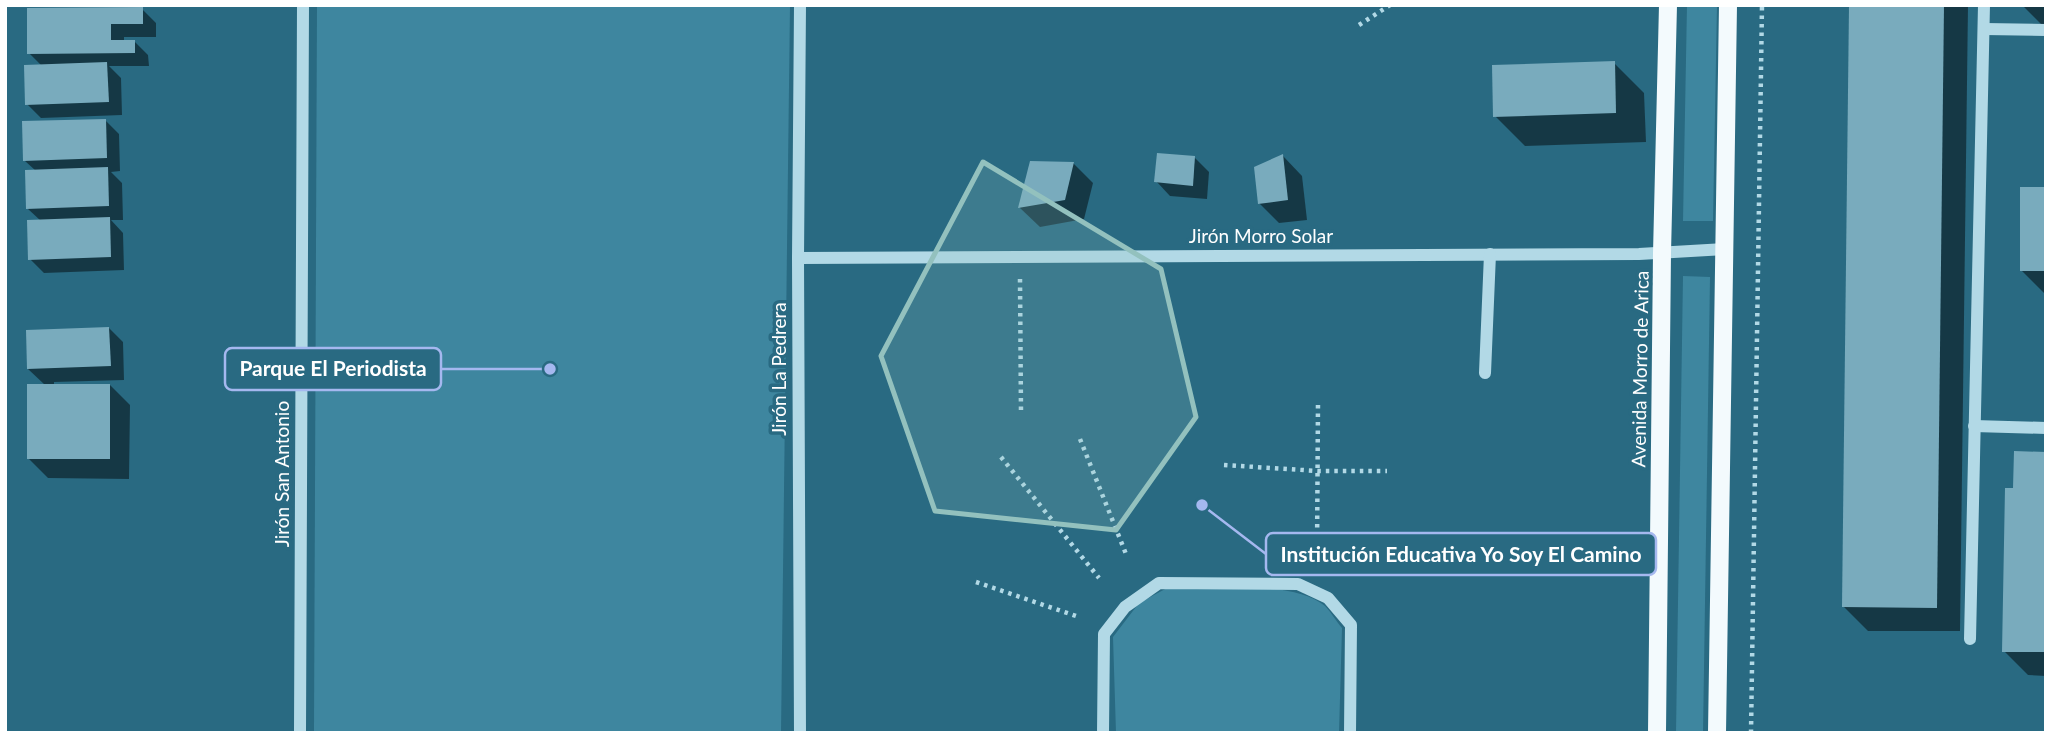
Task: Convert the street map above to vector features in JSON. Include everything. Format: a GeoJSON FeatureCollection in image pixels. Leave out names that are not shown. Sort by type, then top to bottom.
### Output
{"type":"FeatureCollection","features":[{"type":"Feature","properties":{"kind":"main road","name":"Avenida Morro de Arica"},"geometry":{"type":"LineString","coordinates":[[1657,733],[1662,253],[1668,5]]}},
{"type":"Feature","properties":{"kind":"main road"},"geometry":{"type":"LineString","coordinates":[[1717,733],[1728,5]]}},
{"type":"Feature","properties":{"kind":"street","name":"Jirón San Antonio"},"geometry":{"type":"LineString","coordinates":[[300,733],[303,5]]}},
{"type":"Feature","properties":{"kind":"street","name":"Jirón La Pedrera"},"geometry":{"type":"LineString","coordinates":[[800,5],[800,733]]}},
{"type":"Feature","properties":{"kind":"street"},"geometry":{"type":"LineString","coordinates":[[1970,639],[1984,5]]}},
{"type":"Feature","properties":{"kind":"street"},"geometry":{"type":"LineString","coordinates":[[1984,29],[2046,30]]}},
{"type":"Feature","properties":{"kind":"street","name":"Jirón Morro Solar"},"geometry":{"type":"LineString","coordinates":[[798,258],[1662,253],[1725,248]]}},
{"type":"Feature","properties":{"kind":"street"},"geometry":{"type":"LineString","coordinates":[[1485,373],[1490,254]]}},
{"type":"Feature","properties":{"kind":"street"},"geometry":{"type":"LineString","coordinates":[[1974,426],[2046,428]]}},
{"type":"Feature","properties":{"kind":"street"},"geometry":{"type":"LineString","coordinates":[[1103,733],[1104,634],[1125,607],[1159,583],[1187,583],[1298,584],[1328,598],[1352,625],[1350,733]]}},
{"type":"Feature","properties":{"kind":"path"},"geometry":{"type":"LineString","coordinates":[[1359,25],[1390,5]]}},
{"type":"Feature","properties":{"kind":"path"},"geometry":{"type":"LineString","coordinates":[[1751,733],[1762,5]]}},
{"type":"Feature","properties":{"kind":"path"},"geometry":{"type":"LineString","coordinates":[[1020,257],[1021,412]]}},
{"type":"Feature","properties":{"kind":"path"},"geometry":{"type":"LineString","coordinates":[[1317,553],[1318,402]]}},
{"type":"Feature","properties":{"kind":"path"},"geometry":{"type":"LineString","coordinates":[[1080,439],[1126,554]]}},
{"type":"Feature","properties":{"kind":"path"},"geometry":{"type":"LineString","coordinates":[[1001,457],[1099,578]]}},
{"type":"Feature","properties":{"kind":"path"},"geometry":{"type":"LineString","coordinates":[[1224,465],[1318,471],[1387,471]]}},
{"type":"Feature","properties":{"kind":"path"},"geometry":{"type":"LineString","coordinates":[[976,582],[1076,616]]}},
{"type":"Feature","properties":{"kind":"highlighted area"},"geometry":{"type":"Polygon","coordinates":[[[983,162],[1161,269],[1196,417],[1116,530],[935,511],[881,356],[983,162]]]}},
{"type":"Feature","properties":{"kind":"shaded area"},"geometry":{"type":"Polygon","coordinates":[[[317,5],[790,5],[781,733],[314,733],[317,5]]]}},
{"type":"Feature","properties":{"kind":"shaded area"},"geometry":{"type":"Polygon","coordinates":[[[1687,5],[1717,5],[1713,221],[1683,221],[1687,5]]]}},
{"type":"Feature","properties":{"kind":"shaded area"},"geometry":{"type":"Polygon","coordinates":[[[1683,276],[1710,277],[1703,733],[1676,733],[1683,276]]]}},
{"type":"Feature","properties":{"kind":"shaded area"},"geometry":{"type":"Polygon","coordinates":[[[1228,586],[1273,589],[1293,592],[1325,606],[1342,628],[1339,733],[1116,733],[1113,637],[1139,603],[1169,587],[1228,586]]]}},
{"type":"Feature","properties":{"kind":"building"},"geometry":{"type":"Polygon","coordinates":[[[1849,5],[1944,5],[1937,608],[1842,607],[1849,5]]]}},
{"type":"Feature","properties":{"kind":"building"},"geometry":{"type":"Polygon","coordinates":[[[143,7],[143,24],[111,24],[111,40],[135,40],[135,53],[27,54],[27,8],[143,7]]]}},
{"type":"Feature","properties":{"kind":"building"},"geometry":{"type":"Polygon","coordinates":[[[1615,61],[1616,113],[1493,117],[1492,65],[1615,61]]]}},
{"type":"Feature","properties":{"kind":"building"},"geometry":{"type":"Polygon","coordinates":[[[107,62],[109,102],[25,105],[24,65],[107,62]]]}},
{"type":"Feature","properties":{"kind":"building"},"geometry":{"type":"Polygon","coordinates":[[[106,119],[107,158],[23,161],[22,121],[106,119]]]}},
{"type":"Feature","properties":{"kind":"building"},"geometry":{"type":"Polygon","coordinates":[[[1157,153],[1195,156],[1193,186],[1154,182],[1157,153]]]}},
{"type":"Feature","properties":{"kind":"building"},"geometry":{"type":"Polygon","coordinates":[[[1283,154],[1288,200],[1258,204],[1254,167],[1283,154]]]}},
{"type":"Feature","properties":{"kind":"building"},"geometry":{"type":"Polygon","coordinates":[[[1030,161],[1074,162],[1065,200],[1018,208],[1030,161]]]}},
{"type":"Feature","properties":{"kind":"building"},"geometry":{"type":"Polygon","coordinates":[[[108,167],[109,206],[26,209],[25,170],[108,167]]]}},
{"type":"Feature","properties":{"kind":"building"},"geometry":{"type":"Polygon","coordinates":[[[2020,187],[2046,187],[2046,271],[2020,271],[2020,187]]]}},
{"type":"Feature","properties":{"kind":"building"},"geometry":{"type":"Polygon","coordinates":[[[110,217],[111,257],[28,260],[27,220],[110,217]]]}},
{"type":"Feature","properties":{"kind":"building"},"geometry":{"type":"Polygon","coordinates":[[[109,327],[111,366],[27,369],[26,330],[109,327]]]}},
{"type":"Feature","properties":{"kind":"building"},"geometry":{"type":"Polygon","coordinates":[[[27,384],[110,384],[110,459],[27,459],[27,384]]]}},
{"type":"Feature","properties":{"kind":"building"},"geometry":{"type":"Polygon","coordinates":[[[2014,451],[2046,452],[2046,652],[2002,652],[2005,488],[2013,488],[2014,451]]]}},
{"type":"Feature","properties":{"kind":"place","name":"Parque El Periodista"},"geometry":{"type":"Point","coordinates":[550,369]}},
{"type":"Feature","properties":{"kind":"place","name":"Institución Educativa Yo Soy El Camino"},"geometry":{"type":"Point","coordinates":[1202,505]}}]}
